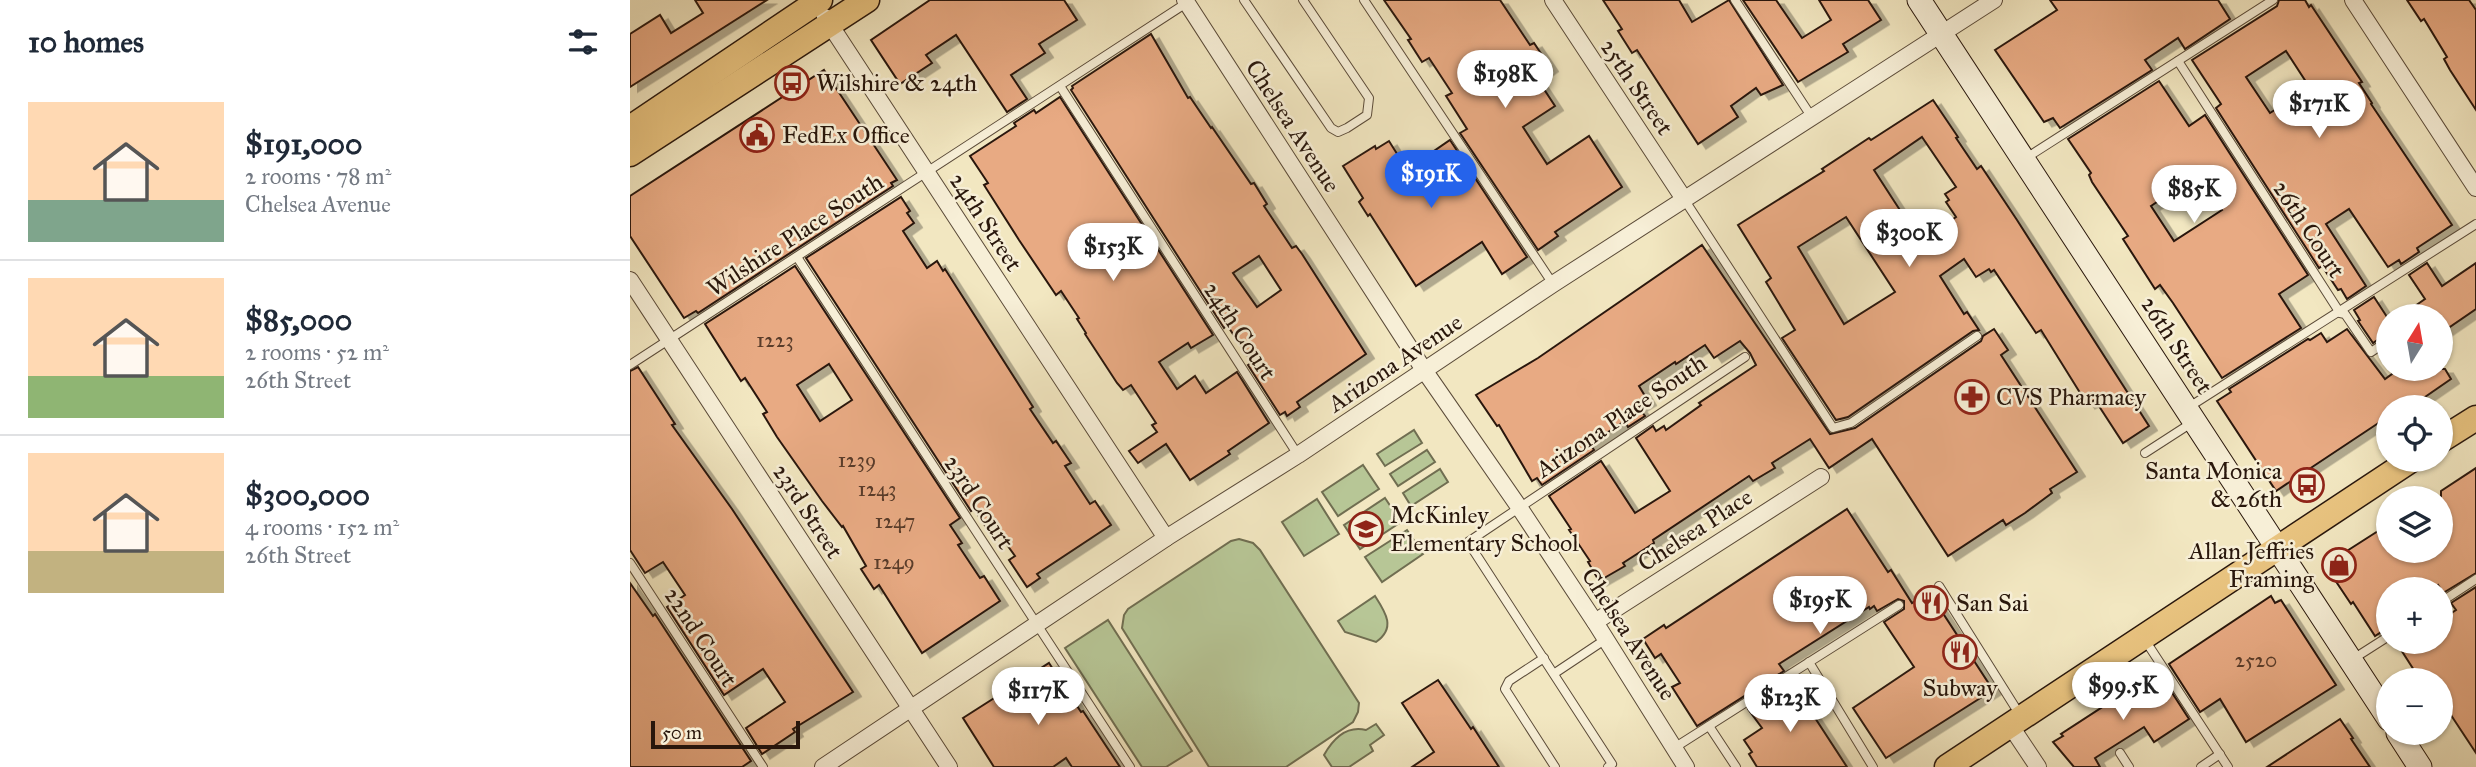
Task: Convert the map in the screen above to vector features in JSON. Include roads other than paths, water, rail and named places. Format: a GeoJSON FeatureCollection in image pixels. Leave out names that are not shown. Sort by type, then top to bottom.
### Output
{"type":"FeatureCollection","features":[{"type":"Feature","properties":{"kind":"main road"},"geometry":{"type":"LineString","coordinates":[[630,128],[820,6],[867,0]]}},
{"type":"Feature","properties":{"kind":"main road","name":"26th Street"},"geometry":{"type":"LineString","coordinates":[[1919,0],[2376,699]]}},
{"type":"Feature","properties":{"kind":"main road"},"geometry":{"type":"LineString","coordinates":[[630,154],[820,6]]}},
{"type":"Feature","properties":{"kind":"main road"},"geometry":{"type":"LineString","coordinates":[[2453,432],[2476,418]]}},
{"type":"Feature","properties":{"kind":"main road"},"geometry":{"type":"LineString","coordinates":[[1947,767],[2393,472]]}},
{"type":"Feature","properties":{"kind":"main road"},"geometry":{"type":"LineString","coordinates":[[2406,745],[2420,767]]}},
{"type":"Feature","properties":{"kind":"street","name":"25th Street"},"geometry":{"type":"LineString","coordinates":[[1553,0],[1684,199]]}},
{"type":"Feature","properties":{"kind":"street","name":"Arizona Avenue"},"geometry":{"type":"LineString","coordinates":[[823,767],[1553,284],[1994,0]]}},
{"type":"Feature","properties":{"kind":"street"},"geometry":{"type":"LineString","coordinates":[[2353,0],[2476,188]]}},
{"type":"Feature","properties":{"kind":"street","name":"Chelsea Avenue"},"geometry":{"type":"LineString","coordinates":[[1188,1],[1424,370],[1595,622],[1686,767]]}},
{"type":"Feature","properties":{"kind":"street","name":"24th Street"},"geometry":{"type":"LineString","coordinates":[[820,6],[1166,538]]}},
{"type":"Feature","properties":{"kind":"street","name":"23rd Street"},"geometry":{"type":"LineString","coordinates":[[630,280],[949,767]]}},
{"type":"Feature","properties":{"kind":"street","name":"Chelsea Place"},"geometry":{"type":"LineString","coordinates":[[1595,622],[1821,477]]}},
{"type":"Feature","properties":{"kind":"street"},"geometry":{"type":"LineString","coordinates":[[2016,721],[2038,767]]}},
{"type":"Feature","properties":{"kind":"lane"},"geometry":{"type":"LineString","coordinates":[[1244,0],[1331,128],[1338,132],[1367,115],[1369,97],[1303,0]]}},
{"type":"Feature","properties":{"kind":"lane"},"geometry":{"type":"LineString","coordinates":[[1364,0],[1553,284]]}},
{"type":"Feature","properties":{"kind":"lane"},"geometry":{"type":"LineString","coordinates":[[1735,0],[1811,117]]}},
{"type":"Feature","properties":{"kind":"lane"},"geometry":{"type":"LineString","coordinates":[[2024,160],[2273,0]]}},
{"type":"Feature","properties":{"kind":"lane","name":"Wilshire Place South"},"geometry":{"type":"LineString","coordinates":[[630,365],[1188,1]]}},
{"type":"Feature","properties":{"kind":"lane","name":"26th Court"},"geometry":{"type":"LineString","coordinates":[[2178,61],[2340,313],[2350,320],[2371,352],[2376,349]]}},
{"type":"Feature","properties":{"kind":"lane","name":"24th Court"},"geometry":{"type":"LineString","coordinates":[[1060,86],[1298,455]]}},
{"type":"Feature","properties":{"kind":"lane"},"geometry":{"type":"LineString","coordinates":[[1684,199],[1833,429],[1851,423],[1977,336]]}},
{"type":"Feature","properties":{"kind":"lane"},"geometry":{"type":"LineString","coordinates":[[2145,453],[2191,414],[2476,224]]}},
{"type":"Feature","properties":{"kind":"lane","name":"23rd Court"},"geometry":{"type":"LineString","coordinates":[[796,257],[1130,767]]}},
{"type":"Feature","properties":{"kind":"lane","name":"Arizona Place South"},"geometry":{"type":"LineString","coordinates":[[1545,658],[1468,542],[1745,357]]}},
{"type":"Feature","properties":{"kind":"lane","name":"22nd Court"},"geometry":{"type":"LineString","coordinates":[[630,563],[763,767]]}},
{"type":"Feature","properties":{"kind":"lane"},"geometry":{"type":"LineString","coordinates":[[2453,594],[2476,579]]}},
{"type":"Feature","properties":{"kind":"lane"},"geometry":{"type":"LineString","coordinates":[[1939,586],[2016,721]]}},
{"type":"Feature","properties":{"kind":"lane"},"geometry":{"type":"LineString","coordinates":[[1674,748],[1899,605]]}},
{"type":"Feature","properties":{"kind":"lane"},"geometry":{"type":"LineString","coordinates":[[2144,637],[2228,767]]}},
{"type":"Feature","properties":{"kind":"lane"},"geometry":{"type":"LineString","coordinates":[[1555,673],[1606,639]]}},
{"type":"Feature","properties":{"kind":"lane"},"geometry":{"type":"LineString","coordinates":[[2351,661],[2376,645]]}},
{"type":"Feature","properties":{"kind":"lane"},"geometry":{"type":"LineString","coordinates":[[1555,767],[1505,689],[1509,681],[1545,658],[1612,764],[1608,767]]}},
{"type":"Feature","properties":{"kind":"lane"},"geometry":{"type":"LineString","coordinates":[[1809,662],[1873,767]]}},
{"type":"Feature","properties":{"kind":"lane"},"geometry":{"type":"LineString","coordinates":[[1709,726],[1736,767]]}},
{"type":"Feature","properties":{"kind":"lane"},"geometry":{"type":"LineString","coordinates":[[2119,752],[2129,767]]}},
{"type":"Feature","properties":{"kind":"lane"},"geometry":{"type":"LineString","coordinates":[[2201,767],[2220,754]]}},
{"type":"Feature","properties":{"kind":"place","name":"Wilshire & 24th"},"geometry":{"type":"Point","coordinates":[792,83]}},
{"type":"Feature","properties":{"kind":"place","name":"FedEx Office"},"geometry":{"type":"Point","coordinates":[757,135]}},
{"type":"Feature","properties":{"kind":"place","name":"CVS Pharmacy"},"geometry":{"type":"Point","coordinates":[1972,397]}},
{"type":"Feature","properties":{"kind":"place","name":"Santa Monica & 26th"},"geometry":{"type":"Point","coordinates":[2307,485]}},
{"type":"Feature","properties":{"kind":"place","name":"McKinley Elementary School"},"geometry":{"type":"Point","coordinates":[1366,529]}},
{"type":"Feature","properties":{"kind":"place","name":"Allan Jeffries Framing"},"geometry":{"type":"Point","coordinates":[2339,565]}},
{"type":"Feature","properties":{"kind":"place","name":"San Sai"},"geometry":{"type":"Point","coordinates":[1931,603]}},
{"type":"Feature","properties":{"kind":"place","name":"Subway"},"geometry":{"type":"Point","coordinates":[1960,652]}}]}
